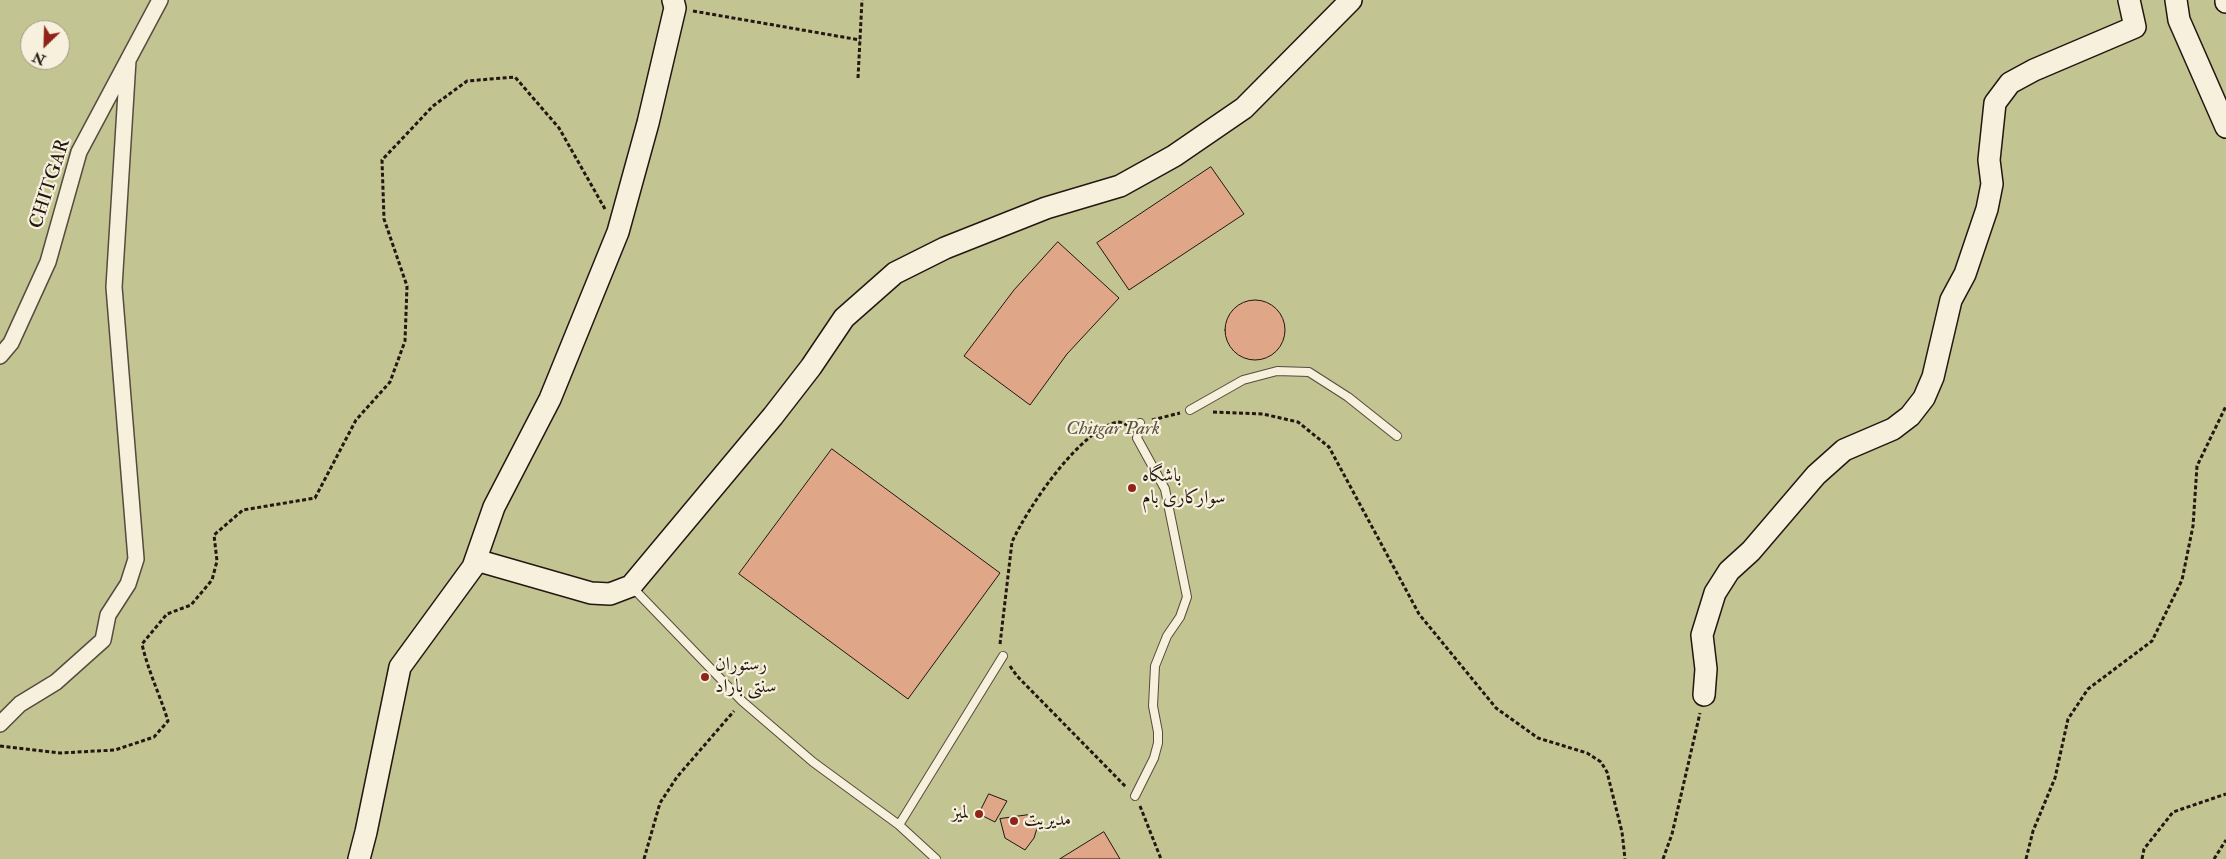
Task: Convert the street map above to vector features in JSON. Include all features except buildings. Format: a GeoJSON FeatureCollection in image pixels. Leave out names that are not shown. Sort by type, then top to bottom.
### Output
{"type":"FeatureCollection","features":[{"type":"Feature","properties":{"kind":"street","name":"CHITGAR"},"geometry":{"type":"LineString","coordinates":[[0,356],[11,343],[48,262],[79,152],[160,0]]}},
{"type":"Feature","properties":{"kind":"street"},"geometry":{"type":"LineString","coordinates":[[476,560],[591,593],[610,594],[631,586],[773,416],[811,367],[844,318],[895,273],[945,248],[1037,212],[1120,186],[1174,156],[1244,108],[1351,0]]}},
{"type":"Feature","properties":{"kind":"street"},"geometry":{"type":"LineString","coordinates":[[1704,695],[1706,669],[1702,635],[1715,593],[1729,571],[1751,551],[1816,475],[1844,450],[1893,429],[1910,416],[1924,398],[1933,377],[1950,300],[1965,274],[1987,209],[1992,184],[1989,160],[1995,103],[2010,83],[2026,74],[2135,27],[2129,0]]}},
{"type":"Feature","properties":{"kind":"street"},"geometry":{"type":"LineString","coordinates":[[2176,0],[2179,20],[2226,127]]}},
{"type":"Feature","properties":{"kind":"street"},"geometry":{"type":"LineString","coordinates":[[358,859],[366,832],[400,667],[476,560],[494,508],[550,399],[618,232],[648,123],[674,4]]}},
{"type":"Feature","properties":{"kind":"street"},"geometry":{"type":"LineString","coordinates":[[0,724],[20,704],[56,682],[103,640],[108,615],[128,584],[136,559],[114,287],[128,60]]}},
{"type":"Feature","properties":{"kind":"lane"},"geometry":{"type":"LineString","coordinates":[[1190,410],[1243,380],[1277,371],[1308,372],[1348,397],[1397,436]]}},
{"type":"Feature","properties":{"kind":"lane"},"geometry":{"type":"LineString","coordinates":[[1135,796],[1154,758],[1158,743],[1153,706],[1155,666],[1167,636],[1180,617],[1186,597],[1165,489],[1137,438],[1140,423]]}},
{"type":"Feature","properties":{"kind":"lane"},"geometry":{"type":"LineString","coordinates":[[631,586],[742,700],[814,762],[899,825],[936,859]]}},
{"type":"Feature","properties":{"kind":"lane"},"geometry":{"type":"LineString","coordinates":[[899,825],[1002,656]]}},
{"type":"Feature","properties":{"kind":"path"},"geometry":{"type":"LineString","coordinates":[[858,78],[862,0]]}},
{"type":"Feature","properties":{"kind":"path"},"geometry":{"type":"LineString","coordinates":[[674,4],[860,40]]}},
{"type":"Feature","properties":{"kind":"path"},"geometry":{"type":"LineString","coordinates":[[0,746],[60,753],[115,750],[154,738],[168,721],[160,694],[147,668],[142,644],[167,614],[191,605],[212,580],[217,561],[214,536],[243,510],[315,498],[356,420],[390,382],[405,341],[407,286],[384,219],[382,160],[433,106],[467,81],[515,77],[559,128],[618,232]]}},
{"type":"Feature","properties":{"kind":"path"},"geometry":{"type":"LineString","coordinates":[[2026,859],[2033,831],[2055,778],[2068,719],[2088,689],[2152,641],[2182,580],[2193,526],[2197,466],[2226,406]]}},
{"type":"Feature","properties":{"kind":"path"},"geometry":{"type":"LineString","coordinates":[[1161,859],[1135,796],[1110,773],[1017,676],[1002,656],[1000,644],[1012,542],[1017,530],[1053,477],[1080,445],[1096,432],[1117,422],[1126,426],[1190,410],[1263,414],[1298,422],[1328,448],[1419,614],[1496,708],[1538,738],[1587,753],[1601,762],[1607,772],[1622,832],[1625,859]]}},
{"type":"Feature","properties":{"kind":"path"},"geometry":{"type":"LineString","coordinates":[[1663,859],[1672,834],[1704,695]]}},
{"type":"Feature","properties":{"kind":"path"},"geometry":{"type":"LineString","coordinates":[[644,859],[660,803],[677,777],[742,700]]}},
{"type":"Feature","properties":{"kind":"path"},"geometry":{"type":"LineString","coordinates":[[2142,859],[2144,849],[2172,812],[2226,794]]}},
{"type":"Feature","properties":{"kind":"path"},"geometry":{"type":"LineString","coordinates":[[2214,859],[2226,840]]}},
{"type":"Feature","properties":{"kind":"green space","name":"Chitgar Park"},"geometry":{"type":"Polygon","coordinates":[[[0,0],[2226,0],[2226,859],[0,859],[0,0]]]}},
{"type":"Feature","properties":{"kind":"place","name":"باشگاه سوارکاری بام"},"geometry":{"type":"Point","coordinates":[1132,488]}},
{"type":"Feature","properties":{"kind":"place","name":"رستوران سنتی باراد"},"geometry":{"type":"Point","coordinates":[705,677]}},
{"type":"Feature","properties":{"kind":"place","name":"لمیز"},"geometry":{"type":"Point","coordinates":[979,814]}},
{"type":"Feature","properties":{"kind":"place","name":"مدیریت"},"geometry":{"type":"Point","coordinates":[1014,821]}}]}
